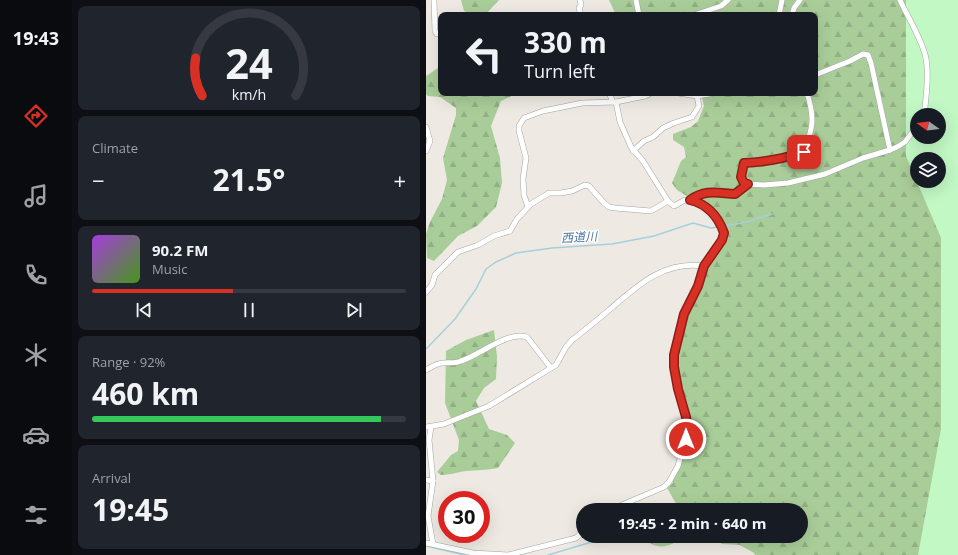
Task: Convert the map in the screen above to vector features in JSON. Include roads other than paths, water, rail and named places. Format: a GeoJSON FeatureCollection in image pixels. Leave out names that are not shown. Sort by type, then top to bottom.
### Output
{"type":"FeatureCollection","features":[{"type":"Feature","properties":{"kind":"street"},"geometry":{"type":"LineString","coordinates":[[434,0],[435,31],[438,34]]}},
{"type":"Feature","properties":{"kind":"street"},"geometry":{"type":"LineString","coordinates":[[580,0],[580,12]]}},
{"type":"Feature","properties":{"kind":"street"},"geometry":{"type":"LineString","coordinates":[[636,0],[638,12]]}},
{"type":"Feature","properties":{"kind":"street"},"geometry":{"type":"LineString","coordinates":[[703,12],[721,6],[728,0]]}},
{"type":"Feature","properties":{"kind":"street"},"geometry":{"type":"LineString","coordinates":[[780,12],[782,0]]}},
{"type":"Feature","properties":{"kind":"street"},"geometry":{"type":"LineString","coordinates":[[793,12],[800,0]]}},
{"type":"Feature","properties":{"kind":"street"},"geometry":{"type":"LineString","coordinates":[[900,0],[921,44],[926,59],[928,72],[925,108]]}},
{"type":"Feature","properties":{"kind":"street"},"geometry":{"type":"LineString","coordinates":[[818,74],[863,54],[868,55],[890,150]]}},
{"type":"Feature","properties":{"kind":"street"},"geometry":{"type":"LineString","coordinates":[[611,96],[633,151],[643,162],[668,201],[674,206],[685,200],[702,203],[712,212],[723,230],[722,240],[704,266],[698,286],[682,320],[674,355],[677,385],[686,417],[688,432],[681,460],[674,475],[664,487],[626,503]]}},
{"type":"Feature","properties":{"kind":"street"},"geometry":{"type":"LineString","coordinates":[[528,207],[524,195],[523,180],[526,158],[519,131],[519,126],[524,118],[543,111],[582,103],[614,102],[645,96]]}},
{"type":"Feature","properties":{"kind":"street"},"geometry":{"type":"LineString","coordinates":[[633,151],[644,141],[653,137],[663,128],[692,117],[699,106],[697,96]]}},
{"type":"Feature","properties":{"kind":"street"},"geometry":{"type":"LineString","coordinates":[[808,96],[813,113],[813,123],[804,152],[779,160],[744,163],[741,177],[744,183],[764,185],[788,183],[825,174],[863,158],[890,150],[904,142],[910,135]]}},
{"type":"Feature","properties":{"kind":"street"},"geometry":{"type":"LineString","coordinates":[[426,127],[430,141],[426,151]]}},
{"type":"Feature","properties":{"kind":"street"},"geometry":{"type":"LineString","coordinates":[[690,200],[705,192],[735,194],[748,184]]}},
{"type":"Feature","properties":{"kind":"street"},"geometry":{"type":"LineString","coordinates":[[426,292],[432,285],[435,275],[458,252],[478,245],[494,236],[510,231],[517,220],[531,204],[550,193],[572,191],[585,185],[592,188],[609,207],[651,212],[668,201]]}},
{"type":"Feature","properties":{"kind":"street"},"geometry":{"type":"LineString","coordinates":[[433,544],[428,516],[433,481],[428,427],[444,424],[489,406],[556,365],[566,347],[572,340],[653,275],[671,268],[697,265],[704,266]]}},
{"type":"Feature","properties":{"kind":"street"},"geometry":{"type":"LineString","coordinates":[[426,370],[439,364],[459,362],[500,341],[521,336],[527,337],[551,368]]}},
{"type":"Feature","properties":{"kind":"street"},"geometry":{"type":"LineString","coordinates":[[426,480],[433,481]]}},
{"type":"Feature","properties":{"kind":"street"},"geometry":{"type":"LineString","coordinates":[[426,543],[473,553],[508,555],[576,538]]}},
{"type":"Feature","properties":{"kind":"waterway","name":"西道川"},"geometry":{"type":"LineString","coordinates":[[722,226],[743,223],[772,214]]}},
{"type":"Feature","properties":{"kind":"waterway","name":"西道川"},"geometry":{"type":"LineString","coordinates":[[426,349],[455,319],[476,289],[486,269],[496,262],[516,253],[552,248],[612,244],[654,236],[693,223],[711,228],[718,227]]}},
{"type":"Feature","properties":{"kind":"waterway"},"geometry":{"type":"LineString","coordinates":[[548,555],[588,543]]}},
{"type":"Feature","properties":{"kind":"waterway"},"geometry":{"type":"LineString","coordinates":[[426,546],[465,555]]}}]}
